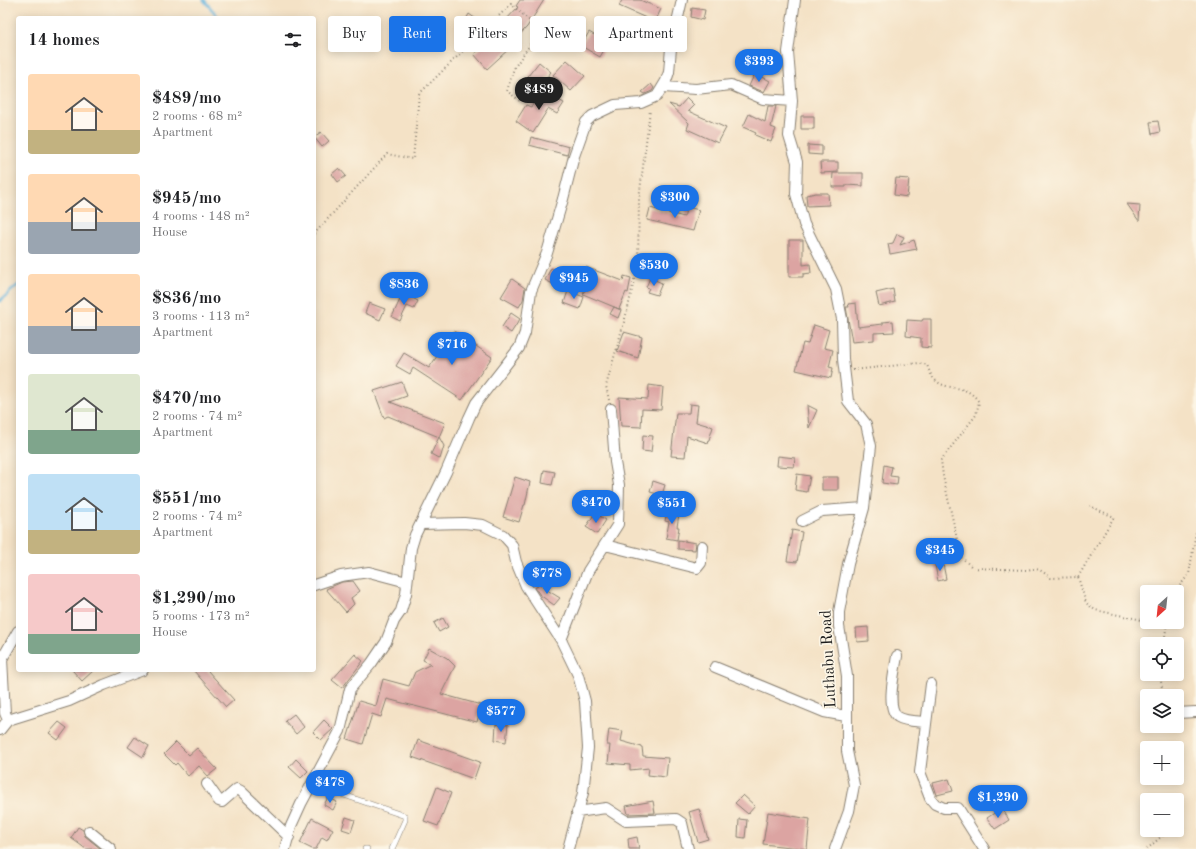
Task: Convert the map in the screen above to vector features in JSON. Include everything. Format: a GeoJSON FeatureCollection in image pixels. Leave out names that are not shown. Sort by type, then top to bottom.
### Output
{"type":"FeatureCollection","features":[{"type":"Feature","properties":{"kind":"street"},"geometry":{"type":"LineString","coordinates":[[285,849],[301,804],[340,731],[350,689],[371,664],[386,642],[394,621],[401,612],[406,594],[411,548],[476,403],[521,343],[525,333],[531,291],[547,253],[574,156],[586,122],[592,116],[615,105],[642,103],[658,96],[669,72],[672,48],[682,0]]}},
{"type":"Feature","properties":{"kind":"street"},"geometry":{"type":"LineString","coordinates":[[794,0],[788,52],[792,102],[788,136],[797,162],[796,194],[804,224],[836,289],[842,319],[844,372]]}},
{"type":"Feature","properties":{"kind":"street"},"geometry":{"type":"LineString","coordinates":[[663,87],[696,89],[731,85],[763,99],[792,102]]}},
{"type":"Feature","properties":{"kind":"street","name":"Luthabu Road"},"geometry":{"type":"LineString","coordinates":[[834,849],[849,811],[854,785],[848,750],[846,716],[847,676],[839,626],[839,612],[848,564],[864,508],[871,446],[866,424],[848,401],[844,372]]}},
{"type":"Feature","properties":{"kind":"street"},"geometry":{"type":"LineString","coordinates":[[560,640],[588,571],[618,524],[619,485],[615,462],[611,409]]}},
{"type":"Feature","properties":{"kind":"street"},"geometry":{"type":"LineString","coordinates":[[802,521],[822,511],[864,508]]}},
{"type":"Feature","properties":{"kind":"street"},"geometry":{"type":"LineString","coordinates":[[421,524],[464,523],[483,525],[503,535],[512,545],[516,562],[526,586],[560,640],[578,675],[585,701],[588,766],[572,839],[568,849]]}},
{"type":"Feature","properties":{"kind":"street"},"geometry":{"type":"LineString","coordinates":[[605,545],[697,568],[701,563],[702,546]]}},
{"type":"Feature","properties":{"kind":"street"},"geometry":{"type":"LineString","coordinates":[[316,584],[341,576],[369,572],[407,582]]}},
{"type":"Feature","properties":{"kind":"street"},"geometry":{"type":"LineString","coordinates":[[8,720],[6,712],[2,659],[16,634]]}},
{"type":"Feature","properties":{"kind":"street"},"geometry":{"type":"LineString","coordinates":[[897,656],[891,700],[893,710],[898,717],[907,720],[926,722]]}},
{"type":"Feature","properties":{"kind":"street"},"geometry":{"type":"LineString","coordinates":[[716,667],[818,710],[846,716]]}},
{"type":"Feature","properties":{"kind":"street"},"geometry":{"type":"LineString","coordinates":[[0,730],[8,720],[69,702],[104,685],[138,672]]}},
{"type":"Feature","properties":{"kind":"street"},"geometry":{"type":"LineString","coordinates":[[931,684],[920,772],[930,798],[935,804],[944,808],[958,808],[984,849]]}},
{"type":"Feature","properties":{"kind":"street"},"geometry":{"type":"LineString","coordinates":[[1184,713],[1196,712]]}},
{"type":"Feature","properties":{"kind":"street"},"geometry":{"type":"LineString","coordinates":[[208,784],[219,801],[222,802],[237,789],[241,791],[289,837]]}},
{"type":"Feature","properties":{"kind":"street"},"geometry":{"type":"LineString","coordinates":[[577,812],[606,808],[626,821],[676,819],[682,822],[688,849]]}},
{"type":"Feature","properties":{"kind":"street"},"geometry":{"type":"LineString","coordinates":[[89,831],[111,849]]}},
{"type":"Feature","properties":{"kind":"lane"},"geometry":{"type":"LineString","coordinates":[[312,784],[405,816],[406,820],[392,849]]}},
{"type":"Feature","properties":{"kind":"path"},"geometry":{"type":"LineString","coordinates":[[316,232],[387,154],[413,159],[419,94],[511,4],[529,20],[546,20],[514,68],[507,91],[520,101]]}},
{"type":"Feature","properties":{"kind":"path"},"geometry":{"type":"LineString","coordinates":[[611,409],[606,386],[628,308],[638,261],[639,199],[651,100]]}},
{"type":"Feature","properties":{"kind":"path"},"geometry":{"type":"LineString","coordinates":[[844,372],[863,368],[919,363],[927,365],[934,379],[942,384],[961,388],[973,393],[979,402],[976,414],[941,460],[943,476],[961,558],[973,568],[1027,570],[1035,568],[1041,570],[1050,578],[1078,577]]}},
{"type":"Feature","properties":{"kind":"path"},"geometry":{"type":"LineString","coordinates":[[1090,506],[1114,517],[1078,577],[1086,603],[1096,610],[1140,619]]}},
{"type":"Feature","properties":{"kind":"path"},"geometry":{"type":"LineString","coordinates":[[1180,585],[1189,574],[1196,532]]}},
{"type":"Feature","properties":{"kind":"path"},"geometry":{"type":"LineString","coordinates":[[1148,849],[1162,837]]}},
{"type":"Feature","properties":{"kind":"building"},"geometry":{"type":"Polygon","coordinates":[[[520,0],[544,0],[534,16],[530,16],[530,22],[522,32],[522,16],[510,16],[518,7],[516,6],[520,0]]]}},
{"type":"Feature","properties":{"kind":"building"},"geometry":{"type":"Polygon","coordinates":[[[622,0],[640,0],[661,9],[658,16],[642,16],[619,6],[622,0]]]}},
{"type":"Feature","properties":{"kind":"building"},"geometry":{"type":"Polygon","coordinates":[[[692,8],[705,10],[703,20],[691,17],[692,8]]]}},
{"type":"Feature","properties":{"kind":"building"},"geometry":{"type":"Polygon","coordinates":[[[589,32],[594,35],[594,52],[603,52],[600,57],[586,49],[586,37],[589,32]]]}},
{"type":"Feature","properties":{"kind":"building"},"geometry":{"type":"Polygon","coordinates":[[[476,52],[506,52],[487,69],[474,54],[476,52]]]}},
{"type":"Feature","properties":{"kind":"building"},"geometry":{"type":"Polygon","coordinates":[[[567,60],[585,76],[571,91],[553,75],[567,60]]]}},
{"type":"Feature","properties":{"kind":"building"},"geometry":{"type":"Polygon","coordinates":[[[539,62],[551,72],[540,86],[528,76],[539,62]]]}},
{"type":"Feature","properties":{"kind":"building"},"geometry":{"type":"Polygon","coordinates":[[[755,73],[770,81],[764,92],[749,86],[755,73]]]}},
{"type":"Feature","properties":{"kind":"building"},"geometry":{"type":"Polygon","coordinates":[[[651,84],[654,88],[652,91],[645,94],[642,92],[651,84]]]}},
{"type":"Feature","properties":{"kind":"building"},"geometry":{"type":"Polygon","coordinates":[[[541,90],[564,103],[557,114],[548,109],[533,133],[516,121],[526,105],[531,107],[541,90]]]}},
{"type":"Feature","properties":{"kind":"building"},"geometry":{"type":"Polygon","coordinates":[[[687,98],[694,105],[688,111],[726,128],[718,143],[687,129],[689,123],[669,104],[679,107],[687,98]]]}},
{"type":"Feature","properties":{"kind":"building"},"geometry":{"type":"Polygon","coordinates":[[[768,106],[776,106],[771,127],[776,129],[771,142],[755,135],[756,133],[743,127],[749,114],[765,122],[768,106]]]}},
{"type":"Feature","properties":{"kind":"building"},"geometry":{"type":"Polygon","coordinates":[[[801,116],[814,116],[814,129],[801,129],[801,116]]]}},
{"type":"Feature","properties":{"kind":"building"},"geometry":{"type":"Polygon","coordinates":[[[1158,121],[1160,132],[1152,134],[1150,122],[1158,121]]]}},
{"type":"Feature","properties":{"kind":"building"},"geometry":{"type":"Polygon","coordinates":[[[321,132],[329,141],[322,147],[316,140],[316,136],[321,132]]]}},
{"type":"Feature","properties":{"kind":"building"},"geometry":{"type":"Polygon","coordinates":[[[531,137],[569,147],[567,155],[529,145],[531,137]]]}},
{"type":"Feature","properties":{"kind":"building"},"geometry":{"type":"Polygon","coordinates":[[[808,145],[822,146],[822,155],[808,154],[808,145]]]}},
{"type":"Feature","properties":{"kind":"building"},"geometry":{"type":"Polygon","coordinates":[[[820,162],[838,162],[838,172],[821,173],[820,162]]]}},
{"type":"Feature","properties":{"kind":"building"},"geometry":{"type":"Polygon","coordinates":[[[339,168],[346,176],[338,182],[332,174],[339,168]]]}},
{"type":"Feature","properties":{"kind":"building"},"geometry":{"type":"Polygon","coordinates":[[[833,173],[863,173],[863,186],[846,185],[846,187],[832,187],[833,173]]]}},
{"type":"Feature","properties":{"kind":"building"},"geometry":{"type":"Polygon","coordinates":[[[896,178],[909,179],[907,197],[894,195],[896,178]]]}},
{"type":"Feature","properties":{"kind":"building"},"geometry":{"type":"Polygon","coordinates":[[[828,193],[829,205],[807,206],[806,195],[828,193]]]}},
{"type":"Feature","properties":{"kind":"building"},"geometry":{"type":"Polygon","coordinates":[[[1127,204],[1140,205],[1139,221],[1127,204]]]}},
{"type":"Feature","properties":{"kind":"building"},"geometry":{"type":"Polygon","coordinates":[[[687,207],[699,210],[693,231],[647,220],[650,208],[684,217],[687,207]]]}},
{"type":"Feature","properties":{"kind":"building"},"geometry":{"type":"Polygon","coordinates":[[[897,234],[904,237],[900,245],[914,240],[917,249],[890,254],[888,244],[893,243],[897,234]]]}},
{"type":"Feature","properties":{"kind":"building"},"geometry":{"type":"Polygon","coordinates":[[[789,240],[803,240],[803,265],[810,264],[811,273],[803,274],[803,277],[789,277],[789,240]]]}},
{"type":"Feature","properties":{"kind":"building"},"geometry":{"type":"Polygon","coordinates":[[[586,267],[623,281],[624,276],[631,278],[628,293],[626,292],[619,309],[583,294],[589,279],[583,276],[586,267]]]}},
{"type":"Feature","properties":{"kind":"building"},"geometry":{"type":"Polygon","coordinates":[[[551,268],[569,277],[563,289],[545,280],[551,268]]]}},
{"type":"Feature","properties":{"kind":"building"},"geometry":{"type":"Polygon","coordinates":[[[650,278],[662,283],[657,295],[647,292],[649,288],[646,287],[650,278]]]}},
{"type":"Feature","properties":{"kind":"building"},"geometry":{"type":"Polygon","coordinates":[[[512,279],[525,288],[523,300],[519,307],[501,297],[512,279]]]}},
{"type":"Feature","properties":{"kind":"building"},"geometry":{"type":"Polygon","coordinates":[[[893,289],[895,302],[879,306],[876,293],[893,289]]]}},
{"type":"Feature","properties":{"kind":"building"},"geometry":{"type":"Polygon","coordinates":[[[568,291],[584,297],[580,309],[564,303],[568,291]]]}},
{"type":"Feature","properties":{"kind":"building"},"geometry":{"type":"Polygon","coordinates":[[[403,293],[418,301],[414,309],[407,306],[400,321],[392,317],[403,293]]]}},
{"type":"Feature","properties":{"kind":"building"},"geometry":{"type":"Polygon","coordinates":[[[369,303],[385,309],[380,320],[365,313],[369,303]]]}},
{"type":"Feature","properties":{"kind":"building"},"geometry":{"type":"Polygon","coordinates":[[[856,303],[858,327],[883,324],[883,322],[893,321],[894,332],[874,333],[874,340],[852,342],[846,307],[849,307],[848,304],[856,303]]]}},
{"type":"Feature","properties":{"kind":"building"},"geometry":{"type":"Polygon","coordinates":[[[614,307],[621,310],[618,318],[610,314],[614,307]]]}},
{"type":"Feature","properties":{"kind":"building"},"geometry":{"type":"Polygon","coordinates":[[[511,313],[520,319],[511,333],[502,327],[511,313]]]}},
{"type":"Feature","properties":{"kind":"building"},"geometry":{"type":"Polygon","coordinates":[[[923,319],[931,319],[931,348],[921,347],[921,338],[906,336],[907,320],[922,321],[923,319]]]}},
{"type":"Feature","properties":{"kind":"building"},"geometry":{"type":"Polygon","coordinates":[[[814,325],[829,330],[824,348],[833,350],[829,367],[833,368],[831,378],[796,370],[803,343],[808,344],[814,325]]]}},
{"type":"Feature","properties":{"kind":"building"},"geometry":{"type":"Polygon","coordinates":[[[454,331],[492,357],[462,400],[413,368],[410,374],[396,366],[404,353],[429,368],[454,331]]]}},
{"type":"Feature","properties":{"kind":"building"},"geometry":{"type":"Polygon","coordinates":[[[624,332],[642,337],[638,358],[617,351],[624,332]]]}},
{"type":"Feature","properties":{"kind":"building"},"geometry":{"type":"Polygon","coordinates":[[[402,382],[407,396],[390,402],[445,423],[439,437],[388,416],[384,418],[374,391],[402,382]]]}},
{"type":"Feature","properties":{"kind":"building"},"geometry":{"type":"Polygon","coordinates":[[[649,385],[663,387],[661,410],[642,409],[641,427],[621,426],[619,397],[648,399],[649,385]]]}},
{"type":"Feature","properties":{"kind":"building"},"geometry":{"type":"Polygon","coordinates":[[[690,404],[698,405],[696,422],[713,427],[708,443],[687,436],[685,457],[671,456],[676,413],[689,413],[690,404]]]}},
{"type":"Feature","properties":{"kind":"building"},"geometry":{"type":"Polygon","coordinates":[[[807,405],[817,410],[809,428],[807,405]]]}},
{"type":"Feature","properties":{"kind":"building"},"geometry":{"type":"Polygon","coordinates":[[[643,435],[653,436],[651,452],[642,451],[643,435]]]}},
{"type":"Feature","properties":{"kind":"building"},"geometry":{"type":"Polygon","coordinates":[[[439,437],[444,446],[440,459],[431,454],[439,437]]]}},
{"type":"Feature","properties":{"kind":"building"},"geometry":{"type":"Polygon","coordinates":[[[778,456],[795,458],[794,467],[777,466],[778,456]]]}},
{"type":"Feature","properties":{"kind":"building"},"geometry":{"type":"Polygon","coordinates":[[[884,465],[892,467],[890,476],[898,477],[897,485],[882,483],[884,465]]]}},
{"type":"Feature","properties":{"kind":"building"},"geometry":{"type":"Polygon","coordinates":[[[544,470],[555,472],[552,485],[542,483],[544,470]]]}},
{"type":"Feature","properties":{"kind":"building"},"geometry":{"type":"Polygon","coordinates":[[[797,474],[810,476],[807,492],[795,490],[797,474]]]}},
{"type":"Feature","properties":{"kind":"building"},"geometry":{"type":"Polygon","coordinates":[[[515,477],[530,482],[525,505],[519,522],[503,517],[515,477]]]}},
{"type":"Feature","properties":{"kind":"building"},"geometry":{"type":"Polygon","coordinates":[[[822,477],[838,477],[838,490],[822,490],[822,477]]]}},
{"type":"Feature","properties":{"kind":"building"},"geometry":{"type":"Polygon","coordinates":[[[653,481],[665,485],[662,495],[650,492],[653,481]]]}},
{"type":"Feature","properties":{"kind":"building"},"geometry":{"type":"Polygon","coordinates":[[[667,511],[679,514],[677,540],[666,538],[669,522],[665,521],[667,511]]]}},
{"type":"Feature","properties":{"kind":"building"},"geometry":{"type":"Polygon","coordinates":[[[595,513],[606,520],[597,534],[586,527],[595,513]]]}},
{"type":"Feature","properties":{"kind":"building"},"geometry":{"type":"Polygon","coordinates":[[[792,530],[802,532],[797,562],[787,561],[792,530]]]}},
{"type":"Feature","properties":{"kind":"building"},"geometry":{"type":"Polygon","coordinates":[[[678,540],[696,543],[695,550],[678,549],[678,540]]]}},
{"type":"Feature","properties":{"kind":"building"},"geometry":{"type":"Polygon","coordinates":[[[943,564],[946,579],[938,581],[935,565],[943,564]]]}},
{"type":"Feature","properties":{"kind":"building"},"geometry":{"type":"Polygon","coordinates":[[[353,581],[360,591],[351,598],[354,604],[346,612],[326,589],[342,582],[353,581]]]}},
{"type":"Feature","properties":{"kind":"building"},"geometry":{"type":"Polygon","coordinates":[[[539,585],[560,598],[554,605],[540,595],[535,588],[539,585]]]}},
{"type":"Feature","properties":{"kind":"building"},"geometry":{"type":"Polygon","coordinates":[[[443,618],[448,627],[439,632],[434,623],[443,618]]]}},
{"type":"Feature","properties":{"kind":"building"},"geometry":{"type":"Polygon","coordinates":[[[868,627],[869,641],[857,642],[856,628],[868,627]]]}},
{"type":"Feature","properties":{"kind":"building"},"geometry":{"type":"Polygon","coordinates":[[[429,648],[447,658],[455,666],[441,694],[481,705],[477,722],[387,699],[381,717],[372,714],[363,744],[347,739],[359,701],[376,706],[383,679],[409,686],[415,672],[431,664],[423,660],[429,648]]]}},
{"type":"Feature","properties":{"kind":"building"},"geometry":{"type":"Polygon","coordinates":[[[355,654],[363,661],[342,688],[332,680],[355,654]]]}},
{"type":"Feature","properties":{"kind":"building"},"geometry":{"type":"Polygon","coordinates":[[[74,672],[92,672],[82,681],[74,672]]]}},
{"type":"Feature","properties":{"kind":"building"},"geometry":{"type":"Polygon","coordinates":[[[195,672],[209,672],[234,700],[226,707],[195,672]]]}},
{"type":"Feature","properties":{"kind":"building"},"geometry":{"type":"Polygon","coordinates":[[[294,714],[304,727],[296,734],[285,721],[294,714]]]}},
{"type":"Feature","properties":{"kind":"building"},"geometry":{"type":"Polygon","coordinates":[[[324,720],[333,729],[321,740],[313,732],[324,720]]]}},
{"type":"Feature","properties":{"kind":"building"},"geometry":{"type":"Polygon","coordinates":[[[59,722],[67,728],[58,740],[49,733],[59,722]]]}},
{"type":"Feature","properties":{"kind":"building"},"geometry":{"type":"Polygon","coordinates":[[[496,724],[508,725],[506,742],[495,740],[496,724]]]}},
{"type":"Feature","properties":{"kind":"building"},"geometry":{"type":"Polygon","coordinates":[[[609,729],[623,731],[621,741],[642,747],[643,756],[668,758],[666,777],[648,775],[649,768],[630,770],[630,765],[608,763],[610,745],[607,745],[609,729]]]}},
{"type":"Feature","properties":{"kind":"building"},"geometry":{"type":"Polygon","coordinates":[[[135,737],[149,746],[143,757],[128,747],[135,737]]]}},
{"type":"Feature","properties":{"kind":"building"},"geometry":{"type":"Polygon","coordinates":[[[418,740],[480,762],[474,779],[412,757],[418,740]]]}},
{"type":"Feature","properties":{"kind":"building"},"geometry":{"type":"Polygon","coordinates":[[[176,742],[189,755],[197,748],[217,769],[208,776],[199,766],[188,776],[177,763],[175,765],[164,754],[176,742]]]}},
{"type":"Feature","properties":{"kind":"building"},"geometry":{"type":"Polygon","coordinates":[[[296,759],[308,771],[301,778],[289,767],[296,759]]]}},
{"type":"Feature","properties":{"kind":"building"},"geometry":{"type":"Polygon","coordinates":[[[949,779],[953,791],[937,795],[933,783],[949,779]]]}},
{"type":"Feature","properties":{"kind":"building"},"geometry":{"type":"Polygon","coordinates":[[[437,787],[451,793],[438,826],[424,821],[437,787]]]}},
{"type":"Feature","properties":{"kind":"building"},"geometry":{"type":"Polygon","coordinates":[[[743,795],[755,806],[748,814],[735,803],[743,795]]]}},
{"type":"Feature","properties":{"kind":"building"},"geometry":{"type":"Polygon","coordinates":[[[328,797],[337,802],[333,810],[324,805],[328,797]]]}},
{"type":"Feature","properties":{"kind":"building"},"geometry":{"type":"Polygon","coordinates":[[[653,801],[655,813],[628,814],[626,806],[653,801]]]}},
{"type":"Feature","properties":{"kind":"building"},"geometry":{"type":"Polygon","coordinates":[[[1002,808],[1009,820],[995,829],[987,818],[1002,808]]]}},
{"type":"Feature","properties":{"kind":"building"},"geometry":{"type":"Polygon","coordinates":[[[699,809],[708,839],[698,842],[689,812],[699,809]]]}},
{"type":"Feature","properties":{"kind":"building"},"geometry":{"type":"Polygon","coordinates":[[[768,812],[810,819],[807,849],[763,844],[768,812]]]}},
{"type":"Feature","properties":{"kind":"building"},"geometry":{"type":"Polygon","coordinates":[[[346,817],[355,820],[351,832],[342,829],[346,817]]]}},
{"type":"Feature","properties":{"kind":"building"},"geometry":{"type":"Polygon","coordinates":[[[312,818],[333,829],[327,840],[322,837],[316,849],[312,849],[300,843],[312,818]]]}},
{"type":"Feature","properties":{"kind":"building"},"geometry":{"type":"Polygon","coordinates":[[[739,819],[747,820],[745,838],[738,837],[739,819]]]}},
{"type":"Feature","properties":{"kind":"building"},"geometry":{"type":"Polygon","coordinates":[[[78,827],[83,830],[85,836],[101,849],[86,849],[71,838],[78,827]]]}},
{"type":"Feature","properties":{"kind":"building"},"geometry":{"type":"Polygon","coordinates":[[[637,837],[639,849],[629,849],[628,839],[637,837]]]}},
{"type":"Feature","properties":{"kind":"waterway"},"geometry":{"type":"LineString","coordinates":[[204,0],[217,16]]}},
{"type":"Feature","properties":{"kind":"waterway"},"geometry":{"type":"LineString","coordinates":[[0,301],[16,287]]}}]}
